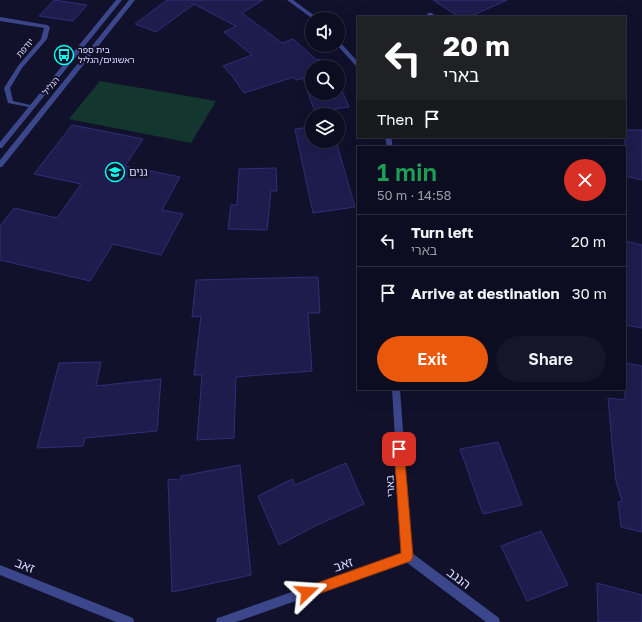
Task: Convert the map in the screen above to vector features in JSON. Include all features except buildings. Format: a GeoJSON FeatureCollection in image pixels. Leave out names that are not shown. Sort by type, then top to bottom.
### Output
{"type":"FeatureCollection","features":[{"type":"Feature","properties":{"kind":"street","name":"הגליל"},"geometry":{"type":"LineString","coordinates":[[0,146],[119,0]]}},
{"type":"Feature","properties":{"kind":"street","name":"הגליל"},"geometry":{"type":"LineString","coordinates":[[0,165],[132,0]]}},
{"type":"Feature","properties":{"kind":"street"},"geometry":{"type":"LineString","coordinates":[[290,0],[306,12]]}},
{"type":"Feature","properties":{"kind":"street","name":"יודפת"},"geometry":{"type":"LineString","coordinates":[[0,18],[47,27],[44,39],[20,67],[7,88],[10,102],[32,107]]}},
{"type":"Feature","properties":{"kind":"street"},"geometry":{"type":"LineString","coordinates":[[345,51],[357,64]]}},
{"type":"Feature","properties":{"kind":"street","name":"בארי"},"geometry":{"type":"LineString","coordinates":[[396,390],[407,556]]}},
{"type":"Feature","properties":{"kind":"street","name":"זאב"},"geometry":{"type":"LineString","coordinates":[[221,622],[407,556]]}},
{"type":"Feature","properties":{"kind":"street","name":"הנגב"},"geometry":{"type":"LineString","coordinates":[[407,556],[495,622]]}},
{"type":"Feature","properties":{"kind":"street","name":"זאב"},"geometry":{"type":"LineString","coordinates":[[0,570],[129,622]]}},
{"type":"Feature","properties":{"kind":"green space"},"geometry":{"type":"Polygon","coordinates":[[[100,81],[216,101],[191,143],[69,119],[100,81]]]}},
{"type":"Feature","properties":{"kind":"place","name":"בית ספר ראשונים/הגליל"},"geometry":{"type":"Point","coordinates":[64,55]}},
{"type":"Feature","properties":{"kind":"place","name":"גנים"},"geometry":{"type":"Point","coordinates":[115,172]}},
{"type":"Feature","properties":{"kind":"route"},"geometry":{"type":"LineString","coordinates":[[307,592],[407,556],[399,449]]}}]}
